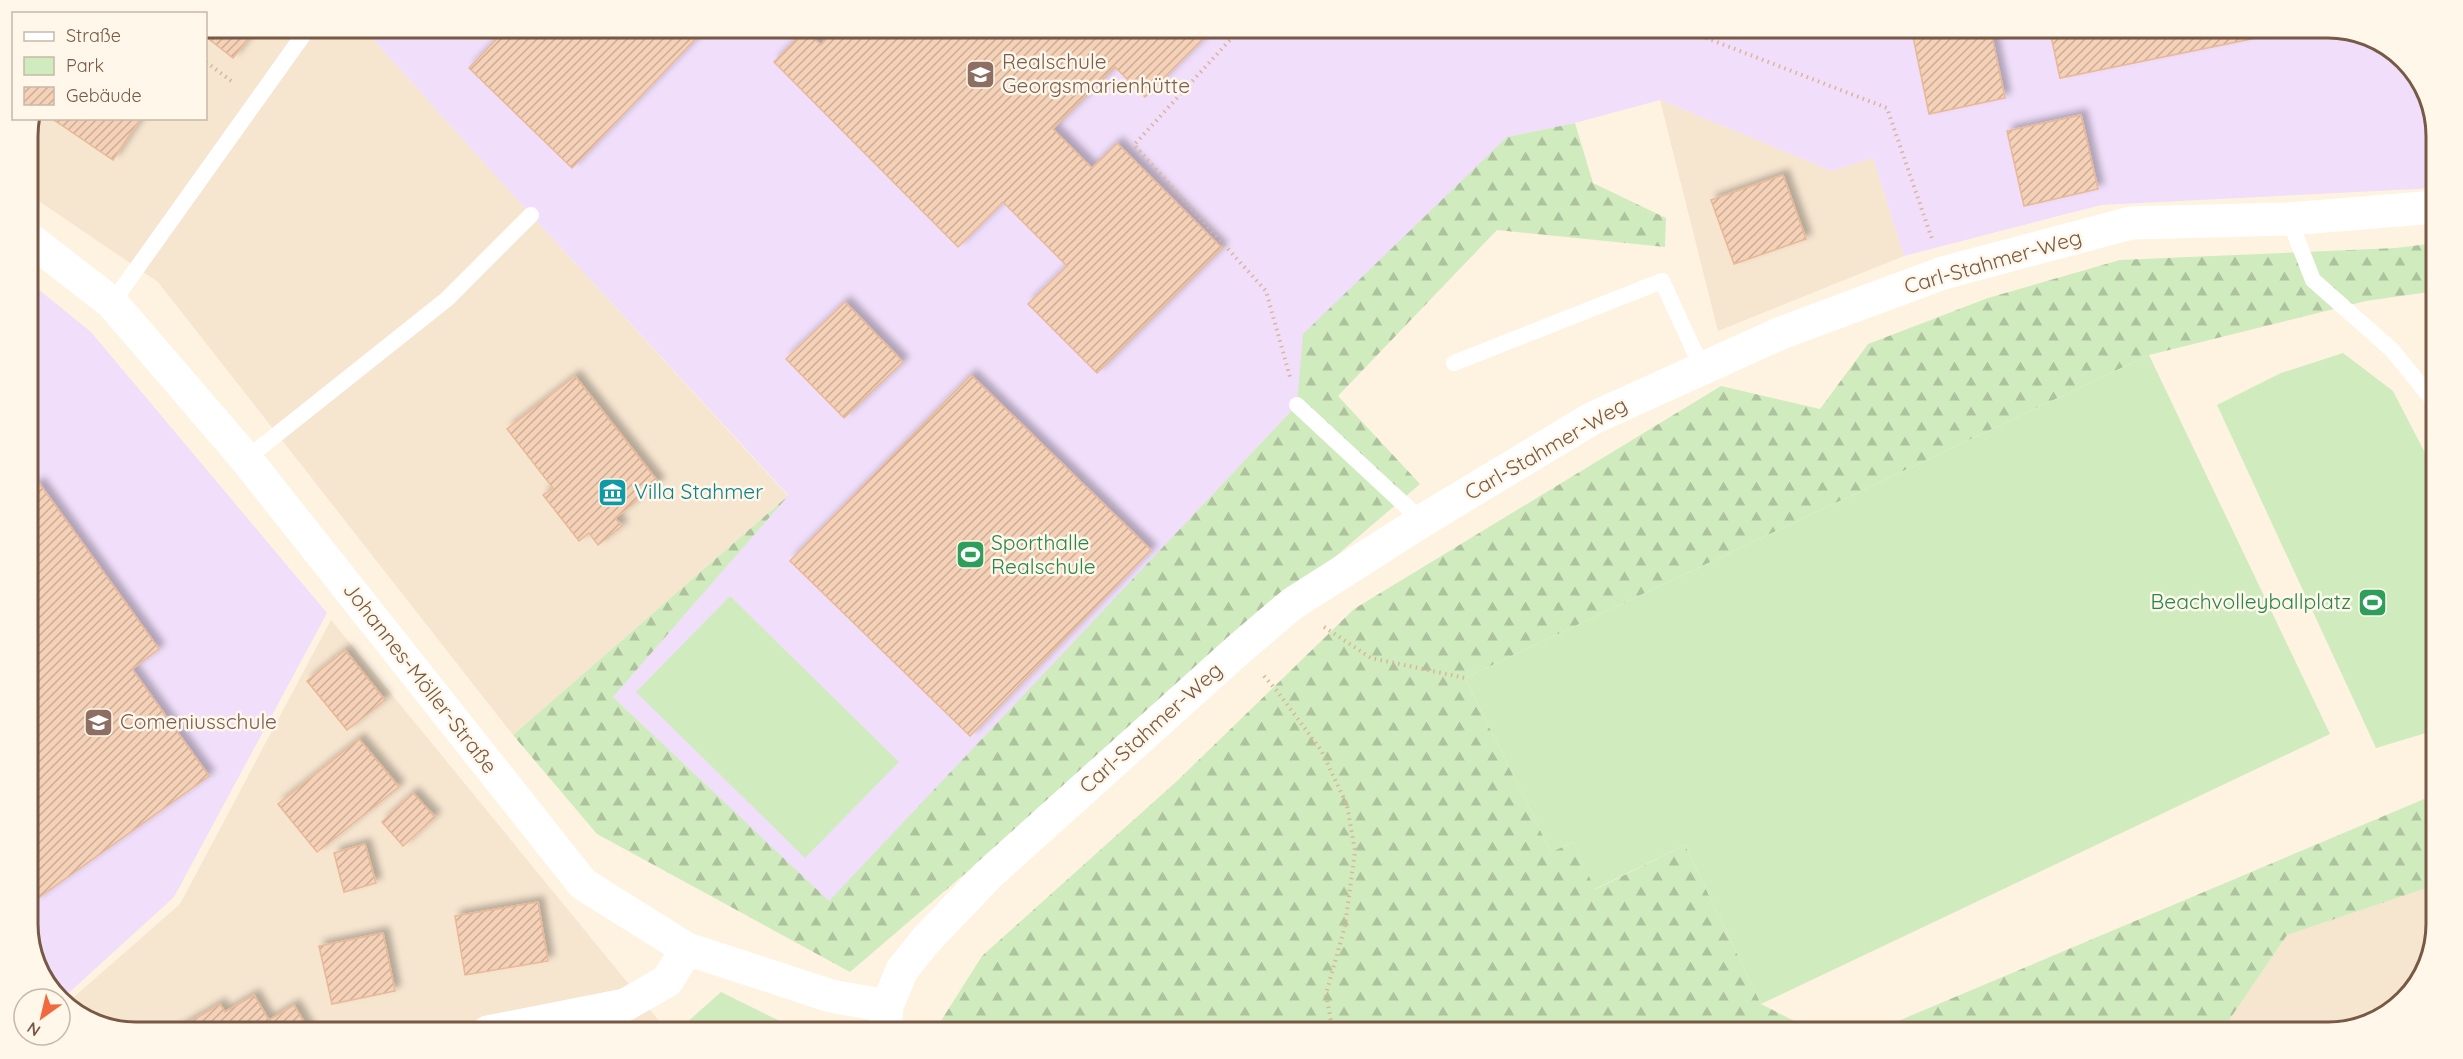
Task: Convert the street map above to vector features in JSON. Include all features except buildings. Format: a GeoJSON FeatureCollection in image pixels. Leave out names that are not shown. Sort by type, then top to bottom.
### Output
{"type":"FeatureCollection","features":[{"type":"Feature","properties":{"kind":"street","name":"Carl-Stahmer-Weg"},"geometry":{"type":"LineString","coordinates":[[886,1019],[902,970],[926,940],[989,874],[1239,649],[1292,604],[1422,521],[1593,418],[1780,333],[1943,273],[2131,224],[2289,219],[2425,208]]}},
{"type":"Feature","properties":{"kind":"street","name":"Johannes-Möller-Straße"},"geometry":{"type":"LineString","coordinates":[[38,246],[112,303],[246,459],[583,884],[687,949],[831,996],[886,1019]]}},
{"type":"Feature","properties":{"kind":"street"},"geometry":{"type":"LineString","coordinates":[[539,1022],[625,1005],[667,981],[687,949]]}},
{"type":"Feature","properties":{"kind":"lane"},"geometry":{"type":"LineString","coordinates":[[112,303],[301,38]]}},
{"type":"Feature","properties":{"kind":"lane"},"geometry":{"type":"LineString","coordinates":[[246,459],[447,299],[531,215]]}},
{"type":"Feature","properties":{"kind":"lane"},"geometry":{"type":"LineString","coordinates":[[2289,219],[2313,280],[2392,350],[2425,391]]}},
{"type":"Feature","properties":{"kind":"lane"},"geometry":{"type":"LineString","coordinates":[[1454,363],[1662,281],[1702,368]]}},
{"type":"Feature","properties":{"kind":"lane"},"geometry":{"type":"LineString","coordinates":[[1297,405],[1422,521]]}},
{"type":"Feature","properties":{"kind":"path"},"geometry":{"type":"LineString","coordinates":[[1232,38],[1134,145],[1266,291],[1297,405]]}},
{"type":"Feature","properties":{"kind":"path"},"geometry":{"type":"LineString","coordinates":[[1706,38],[1887,108],[1943,273]]}},
{"type":"Feature","properties":{"kind":"path"},"geometry":{"type":"LineString","coordinates":[[1292,604],[1371,658],[1465,678]]}},
{"type":"Feature","properties":{"kind":"path"},"geometry":{"type":"LineString","coordinates":[[1239,649],[1277,691],[1321,750],[1347,805],[1355,851],[1345,926],[1326,994],[1331,1022]]}},
{"type":"Feature","properties":{"kind":"shaded area"},"geometry":{"type":"Polygon","coordinates":[[[207,38],[372,38],[788,496],[513,735],[158,282],[38,200],[39,120],[207,120],[207,38]]]}},
{"type":"Feature","properties":{"kind":"shaded area"},"geometry":{"type":"Polygon","coordinates":[[[372,38],[2327,38],[2346,39],[2365,45],[2397,66],[2412,87],[2420,104],[2425,129],[2425,189],[2101,205],[1904,256],[1873,158],[1832,171],[1660,100],[1575,123],[1507,137],[1297,405],[829,902],[613,697],[788,495],[372,38]]]}},
{"type":"Feature","properties":{"kind":"shaded area"},"geometry":{"type":"Polygon","coordinates":[[[1660,100],[1832,171],[1873,158],[1904,256],[1718,331],[1660,100]]]}},
{"type":"Feature","properties":{"kind":"shaded area"},"geometry":{"type":"Polygon","coordinates":[[[38,289],[91,332],[327,613],[174,897],[72,990],[72,987],[61,987],[43,955],[38,930],[38,289]]]}},
{"type":"Feature","properties":{"kind":"shaded area"},"geometry":{"type":"Polygon","coordinates":[[[331,620],[660,1022],[136,1022],[117,1020],[98,1014],[72,998],[180,904],[331,620]]]}},
{"type":"Feature","properties":{"kind":"shaded area"},"geometry":{"type":"Polygon","coordinates":[[[2426,888],[2424,942],[2418,961],[2405,983],[2382,1005],[2346,1020],[2228,1022],[2287,935],[2426,888]]]}},
{"type":"Feature","properties":{"kind":"green space"},"geometry":{"type":"Polygon","coordinates":[[[1575,123],[1593,183],[1666,218],[1665,247],[1497,230],[1338,396],[1420,484],[850,972],[597,834],[513,735],[788,496],[613,697],[829,901],[1297,405],[1303,334],[1507,137],[1575,123]]]}},
{"type":"Feature","properties":{"kind":"green space"},"geometry":{"type":"Polygon","coordinates":[[[2425,244],[2425,293],[2366,301],[2149,355],[1465,678],[1551,852],[1573,842],[1596,889],[1685,845],[1761,1004],[1796,1022],[940,1022],[982,956],[1177,781],[1354,609],[1721,386],[1820,409],[1868,344],[1988,298],[2120,260],[2396,248],[2425,244]]]}},
{"type":"Feature","properties":{"kind":"green space","name":"Beachvolleyballplatz"},"geometry":{"type":"Polygon","coordinates":[[[2343,353],[2393,391],[2425,454],[2426,733],[2376,748],[2217,405],[2281,373],[2343,353]]]}},
{"type":"Feature","properties":{"kind":"green space"},"geometry":{"type":"Polygon","coordinates":[[[2149,355],[2330,734],[1761,1004],[1685,845],[1595,889],[1573,842],[1551,852],[1465,678],[2149,355]]]}},
{"type":"Feature","properties":{"kind":"green space"},"geometry":{"type":"Polygon","coordinates":[[[730,596],[899,762],[805,858],[636,692],[730,596]]]}},
{"type":"Feature","properties":{"kind":"green space"},"geometry":{"type":"Polygon","coordinates":[[[2426,798],[2426,888],[2287,935],[2228,1022],[1896,1022],[2426,798]]]}},
{"type":"Feature","properties":{"kind":"green space"},"geometry":{"type":"Polygon","coordinates":[[[721,992],[782,1022],[687,1022],[721,992]]]}},
{"type":"Feature","properties":{"kind":"place","name":"Realschule Georgsmarienhütte"},"geometry":{"type":"Point","coordinates":[981,74]}},
{"type":"Feature","properties":{"kind":"place","name":"Villa Stahmer"},"geometry":{"type":"Point","coordinates":[613,492]}},
{"type":"Feature","properties":{"kind":"place","name":"Sporthalle Realschule"},"geometry":{"type":"Point","coordinates":[970,555]}},
{"type":"Feature","properties":{"kind":"place","name":"Beachvolleyballplatz"},"geometry":{"type":"Point","coordinates":[2372,602]}},
{"type":"Feature","properties":{"kind":"place","name":"Comeniusschule"},"geometry":{"type":"Point","coordinates":[99,722]}}]}
